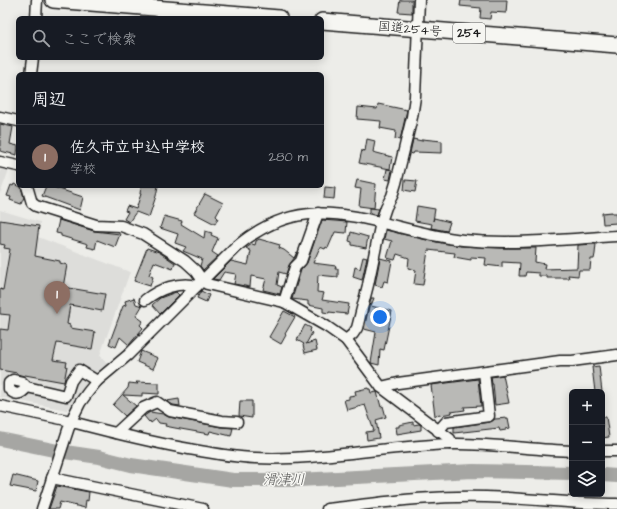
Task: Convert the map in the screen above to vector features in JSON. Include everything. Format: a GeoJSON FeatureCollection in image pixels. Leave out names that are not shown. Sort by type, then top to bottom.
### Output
{"type":"FeatureCollection","features":[{"type":"Feature","properties":{"kind":"highway"},"geometry":{"type":"LineString","coordinates":[[53,0],[254,16]]}},
{"type":"Feature","properties":{"kind":"highway","name":"国道254号"},"geometry":{"type":"LineString","coordinates":[[324,21],[617,45]]}},
{"type":"Feature","properties":{"kind":"street"},"geometry":{"type":"LineString","coordinates":[[36,16],[37,0]]}},
{"type":"Feature","properties":{"kind":"street"},"geometry":{"type":"LineString","coordinates":[[346,340],[357,328],[368,285],[381,222],[396,183],[414,104],[419,0]]}},
{"type":"Feature","properties":{"kind":"street"},"geometry":{"type":"LineString","coordinates":[[31,72],[32,60]]}},
{"type":"Feature","properties":{"kind":"street"},"geometry":{"type":"LineString","coordinates":[[0,117],[16,121]]}},
{"type":"Feature","properties":{"kind":"street"},"geometry":{"type":"LineString","coordinates":[[0,162],[16,166]]}},
{"type":"Feature","properties":{"kind":"street"},"geometry":{"type":"LineString","coordinates":[[28,188],[32,203],[36,206],[96,225],[121,226],[143,234],[185,261],[196,271],[200,284]]}},
{"type":"Feature","properties":{"kind":"street"},"geometry":{"type":"LineString","coordinates":[[284,302],[295,267],[301,261],[318,213]]}},
{"type":"Feature","properties":{"kind":"street"},"geometry":{"type":"LineString","coordinates":[[42,509],[71,422],[80,403],[97,381],[128,355],[236,247],[256,232],[291,217],[318,213],[332,213],[464,240],[500,242],[617,236]]}},
{"type":"Feature","properties":{"kind":"street"},"geometry":{"type":"LineString","coordinates":[[145,300],[154,293],[180,284],[200,284],[234,289],[284,302],[326,326],[346,340],[381,387],[450,439],[451,444]]}},
{"type":"Feature","properties":{"kind":"street"},"geometry":{"type":"LineString","coordinates":[[381,387],[560,361],[572,361],[617,355]]}},
{"type":"Feature","properties":{"kind":"street"},"geometry":{"type":"LineString","coordinates":[[26,387],[66,396],[71,381],[79,370],[97,381]]}},
{"type":"Feature","properties":{"kind":"street"},"geometry":{"type":"LineString","coordinates":[[438,431],[446,422],[489,416],[484,372]]}},
{"type":"Feature","properties":{"kind":"street"},"geometry":{"type":"LineString","coordinates":[[116,433],[143,408],[157,402],[170,411],[222,421],[237,422]]}},
{"type":"Feature","properties":{"kind":"street"},"geometry":{"type":"LineString","coordinates":[[0,406],[116,433],[222,455],[254,458],[292,459],[451,444],[496,445],[569,451]]}},
{"type":"Feature","properties":{"kind":"street"},"geometry":{"type":"LineString","coordinates":[[605,451],[617,451]]}},
{"type":"Feature","properties":{"kind":"street"},"geometry":{"type":"LineString","coordinates":[[52,477],[203,509]]}},
{"type":"Feature","properties":{"kind":"street"},"geometry":{"type":"LineString","coordinates":[[327,509],[408,499],[447,497],[486,497],[586,504],[617,504]]}},
{"type":"Feature","properties":{"kind":"shaded area"},"geometry":{"type":"Polygon","coordinates":[[[0,168],[9,170],[0,194],[0,168]]]}},
{"type":"Feature","properties":{"kind":"shaded area"},"geometry":{"type":"Polygon","coordinates":[[[0,210],[40,222],[38,237],[130,272],[100,355],[108,364],[97,371],[67,410],[0,397],[0,210]]]}},
{"type":"Feature","properties":{"kind":"building"},"geometry":{"type":"Polygon","coordinates":[[[400,0],[412,0],[412,13],[398,12],[400,0]]]}},
{"type":"Feature","properties":{"kind":"building"},"geometry":{"type":"Polygon","coordinates":[[[461,0],[507,0],[506,13],[491,12],[490,19],[480,18],[481,8],[460,6],[461,0]]]}},
{"type":"Feature","properties":{"kind":"building"},"geometry":{"type":"Polygon","coordinates":[[[378,104],[407,110],[400,140],[395,139],[396,131],[380,128],[381,121],[357,119],[358,107],[377,109],[378,104]]]}},
{"type":"Feature","properties":{"kind":"building"},"geometry":{"type":"Polygon","coordinates":[[[0,124],[13,127],[10,144],[16,146],[16,155],[0,151],[0,124]]]}},
{"type":"Feature","properties":{"kind":"building"},"geometry":{"type":"Polygon","coordinates":[[[367,139],[375,141],[373,152],[392,157],[390,169],[359,163],[362,150],[365,151],[367,139]]]}},
{"type":"Feature","properties":{"kind":"building"},"geometry":{"type":"Polygon","coordinates":[[[413,139],[422,141],[422,139],[442,141],[442,153],[410,153],[413,139]]]}},
{"type":"Feature","properties":{"kind":"building"},"geometry":{"type":"Polygon","coordinates":[[[387,169],[392,170],[390,180],[385,179],[387,169]]]}},
{"type":"Feature","properties":{"kind":"building"},"geometry":{"type":"Polygon","coordinates":[[[357,180],[376,184],[374,208],[359,206],[361,189],[355,188],[357,180]]]}},
{"type":"Feature","properties":{"kind":"building"},"geometry":{"type":"Polygon","coordinates":[[[405,180],[417,181],[415,192],[404,190],[405,180]]]}},
{"type":"Feature","properties":{"kind":"building"},"geometry":{"type":"Polygon","coordinates":[[[14,184],[16,185],[16,188],[21,188],[24,197],[21,204],[10,200],[11,197],[7,196],[11,185],[13,186],[14,184]]]}},
{"type":"Feature","properties":{"kind":"building"},"geometry":{"type":"Polygon","coordinates":[[[325,187],[335,188],[334,199],[324,198],[325,187]]]}},
{"type":"Feature","properties":{"kind":"building"},"geometry":{"type":"Polygon","coordinates":[[[45,188],[56,188],[83,197],[80,210],[42,196],[45,188]]]}},
{"type":"Feature","properties":{"kind":"building"},"geometry":{"type":"Polygon","coordinates":[[[141,188],[158,188],[149,217],[136,212],[129,222],[124,219],[128,212],[125,211],[127,206],[136,209],[141,188]]]}},
{"type":"Feature","properties":{"kind":"building"},"geometry":{"type":"Polygon","coordinates":[[[205,194],[223,203],[216,216],[218,218],[215,224],[194,213],[205,194]]]}},
{"type":"Feature","properties":{"kind":"building"},"geometry":{"type":"Polygon","coordinates":[[[417,206],[435,209],[433,221],[434,218],[450,222],[447,231],[431,228],[432,224],[415,221],[417,206]]]}},
{"type":"Feature","properties":{"kind":"building"},"geometry":{"type":"Polygon","coordinates":[[[370,208],[379,209],[377,215],[370,213],[370,208]]]}},
{"type":"Feature","properties":{"kind":"building"},"geometry":{"type":"Polygon","coordinates":[[[602,213],[617,213],[617,223],[603,224],[602,213]]]}},
{"type":"Feature","properties":{"kind":"building"},"geometry":{"type":"Polygon","coordinates":[[[164,216],[182,221],[181,224],[204,238],[205,231],[212,233],[211,235],[218,238],[212,252],[218,256],[203,270],[200,266],[202,259],[183,251],[186,247],[175,243],[178,234],[160,228],[164,216]]]}},
{"type":"Feature","properties":{"kind":"building"},"geometry":{"type":"Polygon","coordinates":[[[0,220],[39,226],[35,256],[60,261],[60,263],[67,265],[63,287],[105,294],[102,311],[70,305],[67,324],[70,325],[70,328],[95,332],[92,349],[57,343],[53,360],[67,362],[64,382],[24,376],[17,373],[0,370],[0,329],[8,330],[10,315],[0,314],[0,289],[3,290],[10,249],[4,248],[5,245],[0,244],[0,220]]]}},
{"type":"Feature","properties":{"kind":"building"},"geometry":{"type":"Polygon","coordinates":[[[59,220],[94,231],[120,234],[115,247],[97,240],[95,249],[87,247],[88,244],[61,236],[61,234],[56,233],[59,220]]]}},
{"type":"Feature","properties":{"kind":"building"},"geometry":{"type":"Polygon","coordinates":[[[322,220],[347,222],[346,233],[335,232],[328,248],[326,247],[325,249],[320,247],[313,263],[336,266],[335,269],[338,269],[338,277],[318,275],[317,292],[324,293],[322,300],[349,304],[347,314],[323,312],[323,308],[308,305],[308,301],[292,299],[301,270],[307,263],[322,220]]]}},
{"type":"Feature","properties":{"kind":"building"},"geometry":{"type":"Polygon","coordinates":[[[386,230],[431,241],[462,246],[536,248],[535,262],[545,264],[544,269],[577,268],[578,245],[596,244],[594,259],[591,259],[590,270],[579,270],[578,276],[568,275],[569,278],[547,278],[547,276],[539,276],[539,273],[526,272],[525,276],[519,276],[520,263],[502,262],[502,267],[485,265],[486,258],[471,257],[471,260],[454,257],[455,253],[428,250],[423,285],[414,284],[416,270],[408,268],[409,258],[397,254],[395,260],[387,258],[392,241],[384,239],[386,230]]]}},
{"type":"Feature","properties":{"kind":"building"},"geometry":{"type":"Polygon","coordinates":[[[351,232],[368,237],[366,248],[352,245],[352,242],[349,241],[351,232]]]}},
{"type":"Feature","properties":{"kind":"building"},"geometry":{"type":"Polygon","coordinates":[[[259,239],[280,245],[279,248],[294,258],[297,252],[295,257],[289,265],[286,274],[279,272],[277,285],[282,287],[280,294],[263,290],[266,279],[251,276],[250,287],[234,284],[236,274],[224,272],[219,280],[213,279],[231,261],[248,265],[251,251],[246,248],[252,244],[255,245],[256,241],[259,239]]]}},
{"type":"Feature","properties":{"kind":"building"},"geometry":{"type":"Polygon","coordinates":[[[147,248],[159,252],[175,263],[173,269],[154,262],[149,275],[153,277],[150,286],[134,281],[147,248]]]}},
{"type":"Feature","properties":{"kind":"building"},"geometry":{"type":"Polygon","coordinates":[[[363,257],[367,258],[362,280],[353,277],[355,267],[360,269],[363,257]]]}},
{"type":"Feature","properties":{"kind":"building"},"geometry":{"type":"Polygon","coordinates":[[[380,258],[392,261],[388,282],[384,281],[382,287],[375,285],[380,258]]]}},
{"type":"Feature","properties":{"kind":"building"},"geometry":{"type":"Polygon","coordinates":[[[201,291],[209,295],[206,302],[197,298],[201,291]]]}},
{"type":"Feature","properties":{"kind":"building"},"geometry":{"type":"Polygon","coordinates":[[[176,292],[179,295],[160,314],[152,305],[160,298],[176,292]]]}},
{"type":"Feature","properties":{"kind":"building"},"geometry":{"type":"Polygon","coordinates":[[[134,298],[136,304],[142,306],[136,316],[143,321],[140,325],[143,328],[129,345],[120,337],[116,347],[109,344],[123,306],[126,305],[125,301],[134,298]]]}},
{"type":"Feature","properties":{"kind":"building"},"geometry":{"type":"Polygon","coordinates":[[[371,298],[374,298],[371,306],[392,311],[384,350],[380,349],[379,365],[371,363],[376,332],[364,329],[371,298]]]}},
{"type":"Feature","properties":{"kind":"building"},"geometry":{"type":"Polygon","coordinates":[[[284,311],[295,317],[281,344],[269,337],[284,311]]]}},
{"type":"Feature","properties":{"kind":"building"},"geometry":{"type":"Polygon","coordinates":[[[305,325],[311,328],[310,331],[312,333],[306,344],[315,341],[317,350],[305,353],[304,344],[297,340],[305,325]]]}},
{"type":"Feature","properties":{"kind":"building"},"geometry":{"type":"Polygon","coordinates":[[[141,351],[158,358],[153,369],[137,362],[141,351]]]}},
{"type":"Feature","properties":{"kind":"building"},"geometry":{"type":"Polygon","coordinates":[[[599,366],[602,389],[595,389],[592,367],[599,366]]]}},
{"type":"Feature","properties":{"kind":"building"},"geometry":{"type":"Polygon","coordinates":[[[503,375],[509,403],[495,405],[491,377],[503,375]]]}},
{"type":"Feature","properties":{"kind":"building"},"geometry":{"type":"Polygon","coordinates":[[[478,379],[481,406],[464,407],[465,410],[435,416],[431,385],[478,379]]]}},
{"type":"Feature","properties":{"kind":"building"},"geometry":{"type":"Polygon","coordinates":[[[136,382],[159,383],[159,394],[142,393],[142,396],[123,395],[136,406],[125,416],[113,405],[128,388],[129,383],[138,384],[136,382]]]}},
{"type":"Feature","properties":{"kind":"building"},"geometry":{"type":"Polygon","coordinates":[[[368,388],[370,389],[371,393],[377,392],[381,407],[383,406],[386,417],[376,420],[379,438],[367,440],[366,432],[374,431],[365,405],[347,410],[344,400],[349,399],[349,396],[356,395],[355,391],[368,388]]]}},
{"type":"Feature","properties":{"kind":"building"},"geometry":{"type":"Polygon","coordinates":[[[179,399],[180,406],[173,405],[167,401],[179,399]]]}},
{"type":"Feature","properties":{"kind":"building"},"geometry":{"type":"Polygon","coordinates":[[[240,401],[252,401],[252,418],[239,416],[240,401]]]}},
{"type":"Feature","properties":{"kind":"building"},"geometry":{"type":"Polygon","coordinates":[[[150,412],[163,414],[169,417],[233,428],[231,436],[210,431],[209,434],[175,428],[165,426],[166,424],[159,423],[156,419],[151,423],[150,421],[149,422],[144,416],[150,412]]]}},
{"type":"Feature","properties":{"kind":"building"},"geometry":{"type":"Polygon","coordinates":[[[605,417],[606,417],[609,437],[605,438],[605,417]]]}},
{"type":"Feature","properties":{"kind":"building"},"geometry":{"type":"Polygon","coordinates":[[[508,418],[510,428],[506,430],[500,431],[499,428],[454,433],[454,427],[508,418]]]}},
{"type":"Feature","properties":{"kind":"building"},"geometry":{"type":"Polygon","coordinates":[[[413,422],[413,425],[421,425],[421,430],[397,434],[396,427],[413,422]]]}},
{"type":"Feature","properties":{"kind":"building"},"geometry":{"type":"Polygon","coordinates":[[[13,475],[38,481],[36,491],[10,486],[13,475]]]}},
{"type":"Feature","properties":{"kind":"building"},"geometry":{"type":"Polygon","coordinates":[[[57,486],[89,492],[88,501],[86,500],[85,508],[60,502],[58,509],[49,509],[57,486]]]}},
{"type":"Feature","properties":{"kind":"waterway","name":"滑津川"},"geometry":{"type":"LineString","coordinates":[[0,439],[58,451],[99,457],[131,465],[233,480],[298,480],[473,471],[569,473]]}},
{"type":"Feature","properties":{"kind":"waterway","name":"滑津川"},"geometry":{"type":"LineString","coordinates":[[605,475],[617,476]]}},
{"type":"Feature","properties":{"kind":"place","name":"佐久市立中込中学校"},"geometry":{"type":"Point","coordinates":[57,314]}}]}
